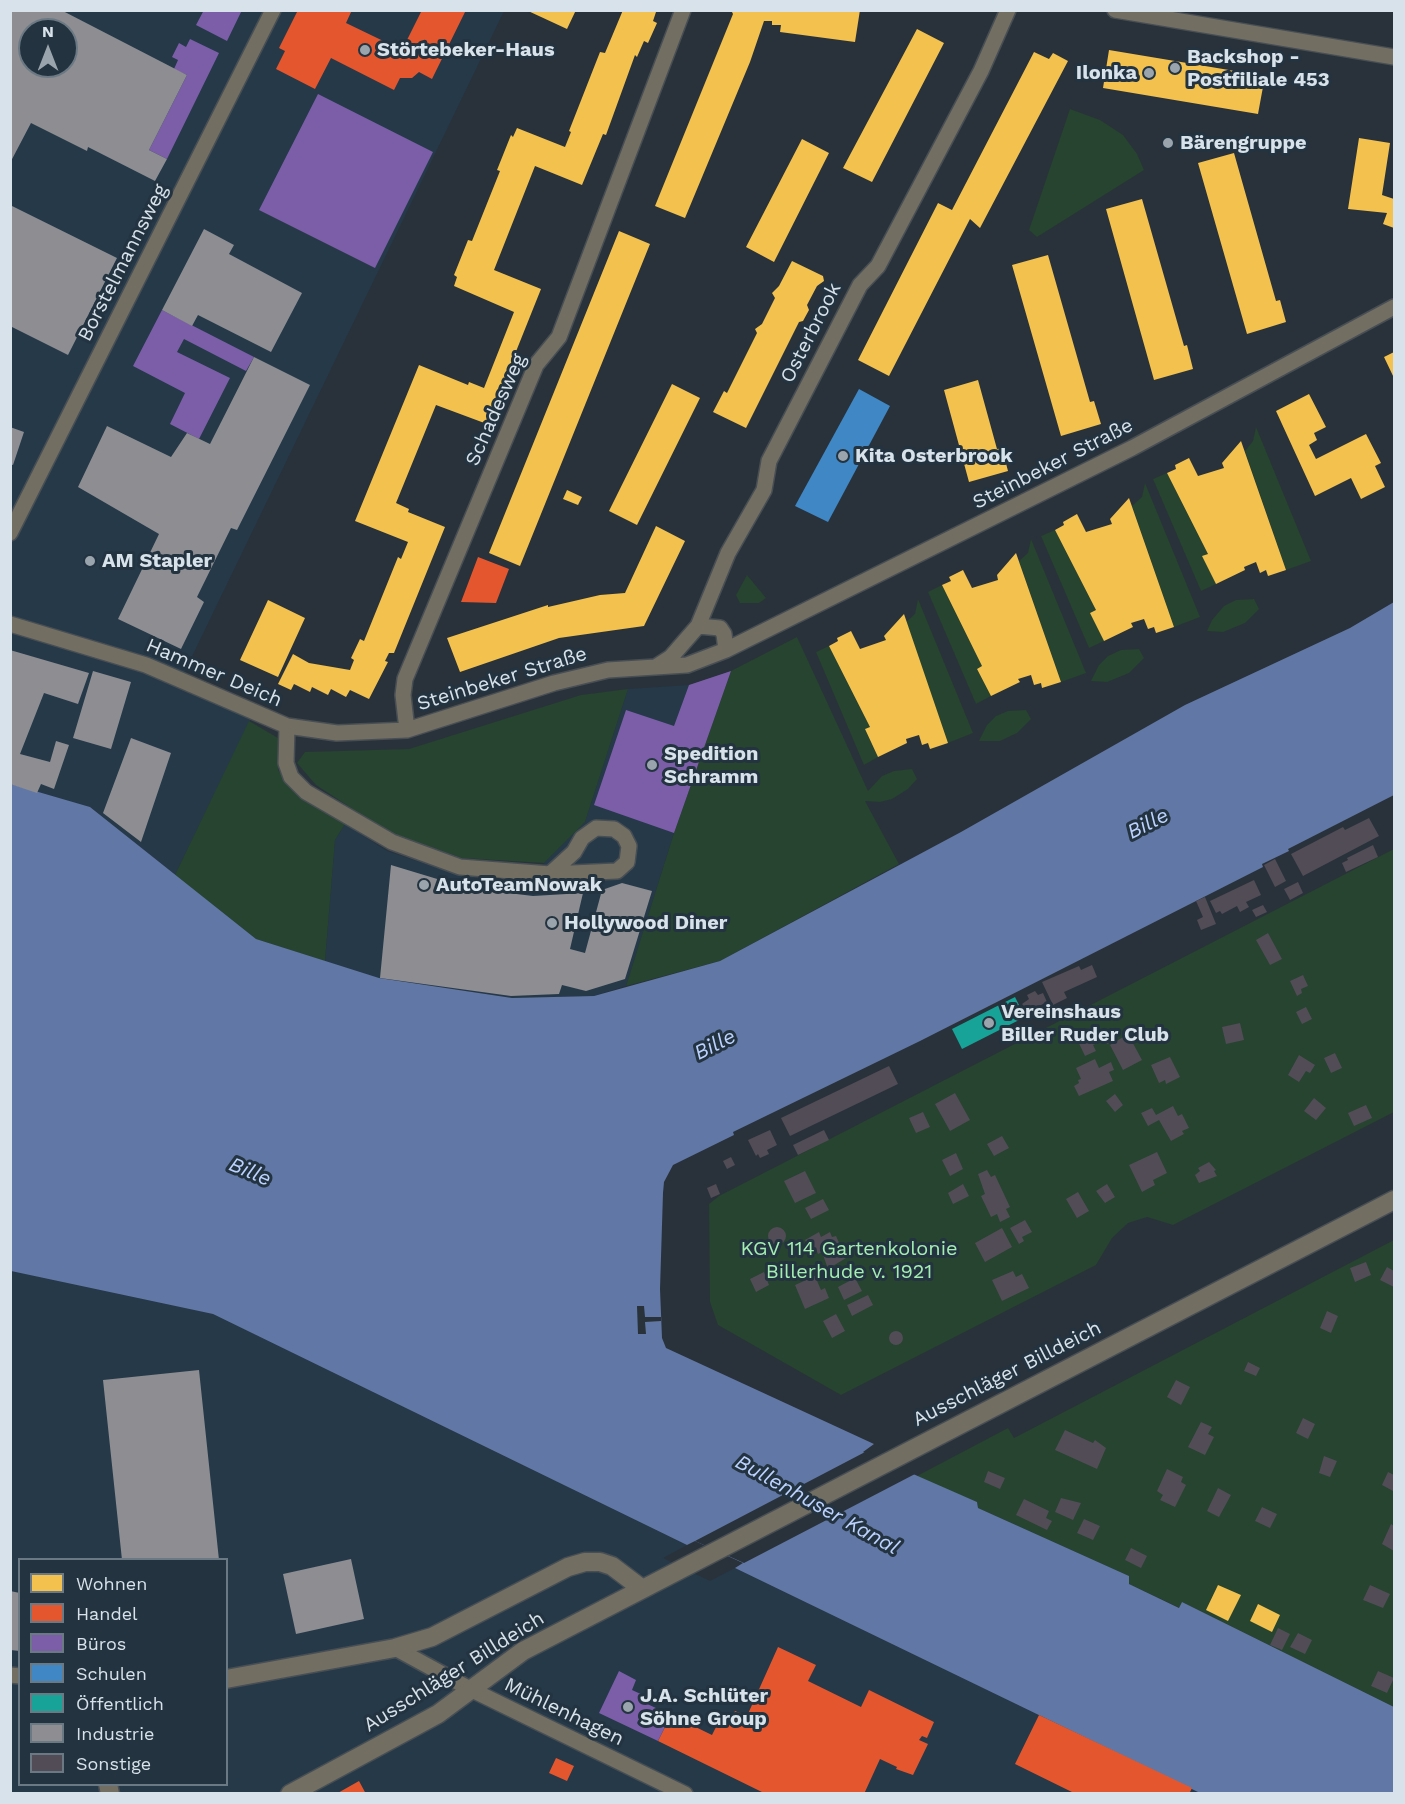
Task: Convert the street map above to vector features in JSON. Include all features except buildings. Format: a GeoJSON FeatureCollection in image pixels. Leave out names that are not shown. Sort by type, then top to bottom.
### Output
{"type":"FeatureCollection","features":[{"type":"Feature","properties":{"kind":"street","name":"Borstelmannsweg"},"geometry":{"type":"LineString","coordinates":[[10,533],[273,10]]}},
{"type":"Feature","properties":{"kind":"street","name":"Schadesweg"},"geometry":{"type":"LineString","coordinates":[[407,730],[403,695],[405,679],[536,365],[559,337],[683,10]]}},
{"type":"Feature","properties":{"kind":"street","name":"Osterbrook"},"geometry":{"type":"LineString","coordinates":[[652,669],[671,657],[698,626],[728,553],[764,490],[769,461],[860,285],[878,266],[981,71],[1008,10]]}},
{"type":"Feature","properties":{"kind":"street"},"geometry":{"type":"LineString","coordinates":[[1115,10],[1395,57]]}},
{"type":"Feature","properties":{"kind":"street","name":"Steinbeker Straße"},"geometry":{"type":"LineString","coordinates":[[287,726],[337,733],[407,730],[554,683],[608,670],[687,665],[726,650],[1132,448],[1395,307]]}},
{"type":"Feature","properties":{"kind":"street","name":"Hammer Deich"},"geometry":{"type":"LineString","coordinates":[[10,624],[146,665],[287,726],[286,763],[291,777],[306,792],[392,842],[460,867],[549,874],[617,871],[627,862],[629,846],[624,836],[614,829],[596,828],[582,838],[574,852],[549,874]]}},
{"type":"Feature","properties":{"kind":"street"},"geometry":{"type":"LineString","coordinates":[[698,626],[720,628],[724,634],[726,650]]}},
{"type":"Feature","properties":{"kind":"street","name":"Ausschläger Billdeich"},"geometry":{"type":"LineString","coordinates":[[290,1794],[438,1714],[523,1651],[1395,1200]]}},
{"type":"Feature","properties":{"kind":"street","name":"Ausschläger Billdeich"},"geometry":{"type":"LineString","coordinates":[[228,1679],[395,1648],[432,1637],[568,1567],[585,1562],[600,1562],[612,1566],[641,1588]]}},
{"type":"Feature","properties":{"kind":"street","name":"Mühlenhagen"},"geometry":{"type":"LineString","coordinates":[[395,1648],[663,1789],[685,1794]]}},
{"type":"Feature","properties":{"kind":"shaded area"},"geometry":{"type":"Polygon","coordinates":[[[11,11],[504,11],[181,679],[255,711],[175,875],[90,807],[11,784],[11,11]]]}},
{"type":"Feature","properties":{"kind":"shaded area"},"geometry":{"type":"Polygon","coordinates":[[[731,671],[674,833],[626,986],[594,996],[512,998],[379,978],[325,961],[335,840],[345,824],[387,851],[459,875],[517,883],[549,882],[544,863],[585,822],[628,689],[689,685],[731,671]]]}},
{"type":"Feature","properties":{"kind":"shaded area"},"geometry":{"type":"Polygon","coordinates":[[[11,1271],[213,1314],[687,1545],[663,1558],[710,1581],[735,1568],[1200,1793],[11,1794],[11,1271]]]}},
{"type":"Feature","properties":{"kind":"green space"},"geometry":{"type":"Polygon","coordinates":[[[1070,109],[1100,120],[1123,135],[1137,154],[1144,170],[1037,237],[1029,230],[1070,109]]]}},
{"type":"Feature","properties":{"kind":"green space"},"geometry":{"type":"Polygon","coordinates":[[[1256,427],[1311,561],[1286,570],[1245,451],[1253,441],[1256,427]]]}},
{"type":"Feature","properties":{"kind":"green space"},"geometry":{"type":"Polygon","coordinates":[[[1167,473],[1208,554],[1203,557],[1216,584],[1201,591],[1153,479],[1167,473]]]}},
{"type":"Feature","properties":{"kind":"green space"},"geometry":{"type":"Polygon","coordinates":[[[1145,483],[1200,617],[1174,627],[1132,506],[1142,497],[1145,483]]]}},
{"type":"Feature","properties":{"kind":"green space"},"geometry":{"type":"Polygon","coordinates":[[[1055,530],[1096,610],[1091,613],[1104,641],[1089,648],[1041,536],[1055,530]]]}},
{"type":"Feature","properties":{"kind":"green space"},"geometry":{"type":"Polygon","coordinates":[[[1031,539],[1086,673],[1061,682],[1019,561],[1028,553],[1031,539]]]}},
{"type":"Feature","properties":{"kind":"green space"},"geometry":{"type":"Polygon","coordinates":[[[747,575],[766,598],[759,603],[740,603],[736,595],[747,575]]]}},
{"type":"Feature","properties":{"kind":"green space"},"geometry":{"type":"Polygon","coordinates":[[[942,585],[982,666],[977,669],[991,696],[976,704],[928,592],[942,585]]]}},
{"type":"Feature","properties":{"kind":"green space"},"geometry":{"type":"Polygon","coordinates":[[[918,599],[973,733],[948,743],[906,622],[915,614],[918,599]]]}},
{"type":"Feature","properties":{"kind":"green space"},"geometry":{"type":"Polygon","coordinates":[[[1254,599],[1259,609],[1245,623],[1223,632],[1207,631],[1212,620],[1224,606],[1236,600],[1254,599]]]}},
{"type":"Feature","properties":{"kind":"green space"},"geometry":{"type":"Polygon","coordinates":[[[797,637],[868,791],[882,776],[894,771],[912,769],[917,779],[908,789],[892,799],[880,802],[865,801],[899,864],[720,961],[626,986],[674,833],[731,671],[797,637]]]}},
{"type":"Feature","properties":{"kind":"green space"},"geometry":{"type":"Polygon","coordinates":[[[829,646],[870,727],[865,729],[878,757],[864,765],[816,652],[829,646]]]}},
{"type":"Feature","properties":{"kind":"green space"},"geometry":{"type":"Polygon","coordinates":[[[1139,649],[1144,658],[1129,673],[1107,682],[1091,681],[1099,665],[1108,656],[1121,650],[1139,649]]]}},
{"type":"Feature","properties":{"kind":"green space"},"geometry":{"type":"Polygon","coordinates":[[[628,689],[585,822],[544,863],[462,858],[397,835],[380,827],[316,785],[297,763],[305,752],[409,749],[581,695],[628,689]]]}},
{"type":"Feature","properties":{"kind":"green space"},"geometry":{"type":"Polygon","coordinates":[[[1026,710],[1031,719],[1017,733],[1000,741],[979,741],[987,725],[996,716],[1008,711],[1026,710]]]}},
{"type":"Feature","properties":{"kind":"green space"},"geometry":{"type":"Polygon","coordinates":[[[249,721],[278,738],[278,770],[304,800],[345,824],[335,840],[325,961],[256,939],[175,875],[249,721]]]}},
{"type":"Feature","properties":{"kind":"green space","name":"KGV 114 Gartenkolonie Billerhude v. 1921"},"geometry":{"type":"Polygon","coordinates":[[[1394,849],[1394,1112],[1173,1225],[1147,1217],[1128,1223],[1112,1238],[1096,1265],[841,1395],[718,1325],[710,1302],[709,1204],[719,1196],[1394,849]]]}},
{"type":"Feature","properties":{"kind":"green space"},"geometry":{"type":"Polygon","coordinates":[[[1394,1240],[1394,1707],[1182,1602],[1180,1608],[1129,1584],[1129,1576],[978,1508],[977,1502],[915,1477],[1008,1428],[1014,1438],[1394,1240]]]}},
{"type":"Feature","properties":{"kind":"water"},"geometry":{"type":"Polygon","coordinates":[[[1394,602],[1394,795],[1288,849],[1289,851],[1262,864],[1263,867],[920,1041],[733,1132],[734,1135],[673,1165],[664,1182],[660,1289],[662,1338],[666,1348],[874,1444],[863,1452],[977,1502],[978,1508],[1129,1576],[1129,1584],[1179,1608],[1182,1602],[1394,1707],[1394,1793],[1200,1793],[735,1568],[743,1563],[695,1541],[687,1545],[213,1314],[11,1271],[11,784],[90,807],[256,939],[379,978],[512,998],[594,996],[720,961],[961,832],[1185,705],[1350,628],[1394,602]]]}},
{"type":"Feature","properties":{"kind":"pier"},"geometry":{"type":"Polygon","coordinates":[[[637,1306],[644,1306],[645,1317],[661,1317],[661,1321],[645,1322],[646,1334],[638,1334],[637,1306]]]}},
{"type":"Feature","properties":{"kind":"pier"},"geometry":{"type":"Polygon","coordinates":[[[867,1451],[915,1474],[744,1563],[695,1541],[867,1451]]]}},
{"type":"Feature","properties":{"kind":"place","name":"Störtebeker-Haus"},"geometry":{"type":"Point","coordinates":[365,50]}},
{"type":"Feature","properties":{"kind":"place","name":"Backshop - Postfiliale 453"},"geometry":{"type":"Point","coordinates":[1175,68]}},
{"type":"Feature","properties":{"kind":"place","name":"Ilonka"},"geometry":{"type":"Point","coordinates":[1149,73]}},
{"type":"Feature","properties":{"kind":"place","name":"Bärengruppe"},"geometry":{"type":"Point","coordinates":[1168,143]}},
{"type":"Feature","properties":{"kind":"place","name":"Kita Osterbrook"},"geometry":{"type":"Point","coordinates":[843,456]}},
{"type":"Feature","properties":{"kind":"place","name":"AM Stapler"},"geometry":{"type":"Point","coordinates":[90,561]}},
{"type":"Feature","properties":{"kind":"place","name":"Spedition Schramm"},"geometry":{"type":"Point","coordinates":[652,765]}},
{"type":"Feature","properties":{"kind":"place","name":"AutoTeamNowak"},"geometry":{"type":"Point","coordinates":[424,885]}},
{"type":"Feature","properties":{"kind":"place","name":"Hollywood Diner"},"geometry":{"type":"Point","coordinates":[552,923]}},
{"type":"Feature","properties":{"kind":"place","name":"Vereinshaus Biller Ruder Club"},"geometry":{"type":"Point","coordinates":[989,1023]}},
{"type":"Feature","properties":{"kind":"place","name":"J.A. Schlüter Söhne Group"},"geometry":{"type":"Point","coordinates":[628,1707]}},
{"type":"Feature","properties":{"kind":"water label","name":"Bille"},"geometry":{"type":"Point","coordinates":[1148,824]}},
{"type":"Feature","properties":{"kind":"water label","name":"Bille"},"geometry":{"type":"Point","coordinates":[715,1045]}},
{"type":"Feature","properties":{"kind":"water label","name":"Bille"},"geometry":{"type":"Point","coordinates":[250,1172]}},
{"type":"Feature","properties":{"kind":"water label","name":"Bullenhuser Kanal"},"geometry":{"type":"Point","coordinates":[817,1505]}}]}
